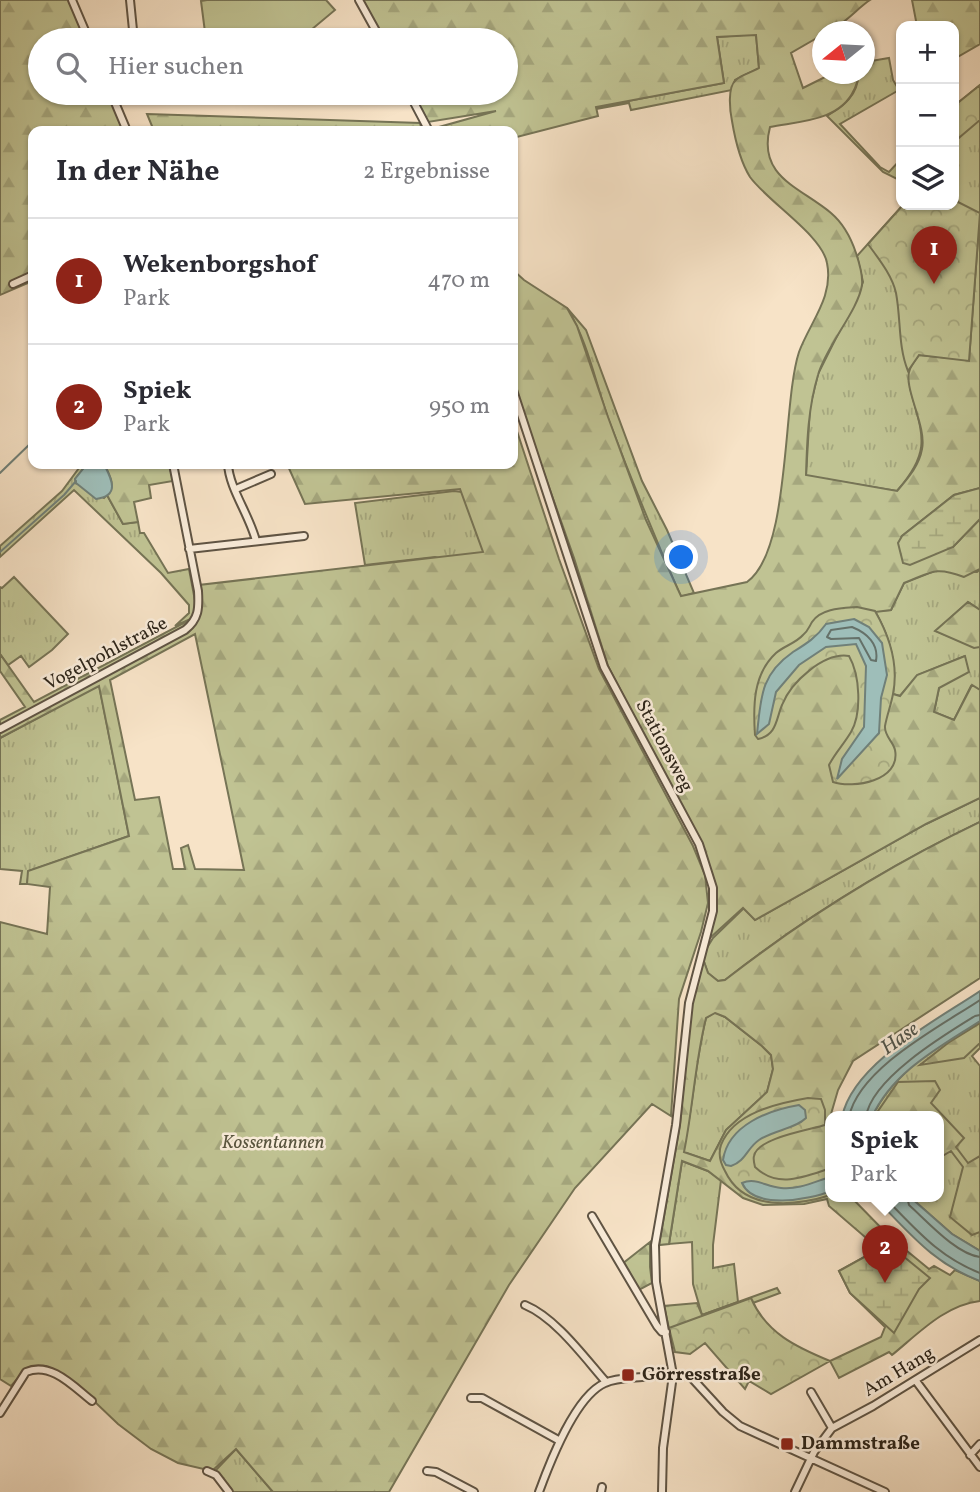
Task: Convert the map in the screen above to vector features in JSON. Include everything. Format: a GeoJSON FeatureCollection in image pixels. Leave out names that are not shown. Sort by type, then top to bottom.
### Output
{"type":"FeatureCollection","features":[{"type":"Feature","properties":{"kind":"street"},"geometry":{"type":"LineString","coordinates":[[72,0],[84,28]]}},
{"type":"Feature","properties":{"kind":"street"},"geometry":{"type":"LineString","coordinates":[[130,0],[133,28]]}},
{"type":"Feature","properties":{"kind":"street"},"geometry":{"type":"LineString","coordinates":[[359,0],[374,28]]}},
{"type":"Feature","properties":{"kind":"street"},"geometry":{"type":"LineString","coordinates":[[116,105],[125,126]]}},
{"type":"Feature","properties":{"kind":"street"},"geometry":{"type":"LineString","coordinates":[[415,105],[426,126]]}},
{"type":"Feature","properties":{"kind":"street"},"geometry":{"type":"LineString","coordinates":[[13,284],[28,277]]}},
{"type":"Feature","properties":{"kind":"street","name":"Stationsweg"},"geometry":{"type":"LineString","coordinates":[[518,405],[604,667],[699,845],[713,888],[713,911],[689,1003],[676,1125],[655,1245],[656,1282],[673,1375],[663,1448],[662,1492]]}},
{"type":"Feature","properties":{"kind":"street","name":"Vogelpohlstraße"},"geometry":{"type":"LineString","coordinates":[[0,729],[192,624],[199,609],[198,591],[174,469]]}},
{"type":"Feature","properties":{"kind":"street"},"geometry":{"type":"LineString","coordinates":[[228,469],[256,541]]}},
{"type":"Feature","properties":{"kind":"street"},"geometry":{"type":"LineString","coordinates":[[236,489],[271,474]]}},
{"type":"Feature","properties":{"kind":"street"},"geometry":{"type":"LineString","coordinates":[[189,549],[304,536]]}},
{"type":"Feature","properties":{"kind":"street"},"geometry":{"type":"LineString","coordinates":[[592,1216],[657,1326],[662,1332],[666,1332]]}},
{"type":"Feature","properties":{"kind":"street"},"geometry":{"type":"LineString","coordinates":[[526,1305],[536,1309],[554,1325],[606,1382]]}},
{"type":"Feature","properties":{"kind":"street","name":"Am Hang"},"geometry":{"type":"LineString","coordinates":[[795,1492],[810,1458],[824,1435],[832,1428],[916,1381],[980,1340]]}},
{"type":"Feature","properties":{"kind":"street"},"geometry":{"type":"LineString","coordinates":[[0,1413],[26,1372],[33,1369],[52,1371],[92,1401]]}},
{"type":"Feature","properties":{"kind":"street"},"geometry":{"type":"LineString","coordinates":[[539,1492],[561,1441],[587,1396],[606,1382],[673,1375],[690,1376],[723,1412],[740,1426],[885,1492]]}},
{"type":"Feature","properties":{"kind":"street"},"geometry":{"type":"LineString","coordinates":[[916,1381],[980,1467]]}},
{"type":"Feature","properties":{"kind":"street"},"geometry":{"type":"LineString","coordinates":[[811,1392],[832,1428]]}},
{"type":"Feature","properties":{"kind":"street"},"geometry":{"type":"LineString","coordinates":[[471,1398],[482,1398],[561,1441]]}},
{"type":"Feature","properties":{"kind":"street"},"geometry":{"type":"LineString","coordinates":[[970,1455],[980,1444]]}},
{"type":"Feature","properties":{"kind":"street"},"geometry":{"type":"LineString","coordinates":[[207,1471],[216,1475],[229,1492]]}},
{"type":"Feature","properties":{"kind":"street"},"geometry":{"type":"LineString","coordinates":[[427,1471],[436,1472],[474,1492]]}},
{"type":"Feature","properties":{"kind":"green space"},"geometry":{"type":"Polygon","coordinates":[[[0,0],[69,0],[81,28],[28,28],[28,105],[113,105],[122,126],[28,126],[28,283],[0,295],[0,0]]]}},
{"type":"Feature","properties":{"kind":"green space"},"geometry":{"type":"Polygon","coordinates":[[[326,0],[335,10],[313,28],[204,28],[201,1],[326,0]]]}},
{"type":"Feature","properties":{"kind":"green space"},"geometry":{"type":"Polygon","coordinates":[[[363,0],[870,0],[845,21],[812,21],[812,41],[791,53],[803,88],[812,84],[857,84],[848,100],[829,114],[818,118],[770,127],[768,144],[775,169],[795,188],[836,217],[854,247],[862,277],[855,306],[818,375],[810,412],[806,475],[897,491],[912,472],[921,455],[923,440],[908,376],[919,355],[969,360],[980,212],[980,488],[954,495],[902,536],[953,547],[980,519],[980,569],[964,577],[940,571],[921,576],[904,583],[891,610],[875,612],[891,652],[893,694],[900,696],[917,675],[965,656],[969,672],[939,688],[934,712],[954,720],[972,685],[980,690],[980,798],[926,824],[755,920],[743,908],[711,937],[709,934],[715,912],[715,894],[705,853],[608,666],[518,397],[518,275],[567,308],[577,326],[646,520],[681,596],[747,582],[761,565],[771,540],[778,509],[799,352],[824,298],[827,263],[815,241],[750,177],[738,150],[731,117],[730,93],[736,80],[759,68],[756,35],[717,37],[724,83],[596,107],[598,116],[518,137],[518,126],[443,126],[496,111],[428,122],[419,105],[518,105],[518,28],[378,28],[363,0]]]}},
{"type":"Feature","properties":{"kind":"green space"},"geometry":{"type":"Polygon","coordinates":[[[912,0],[980,0],[980,44],[959,56],[959,21],[916,21],[912,0]]]}},
{"type":"Feature","properties":{"kind":"green space"},"geometry":{"type":"Polygon","coordinates":[[[756,34],[759,68],[735,80],[732,90],[631,110],[629,103],[596,109],[724,83],[717,37],[756,34]]]}},
{"type":"Feature","properties":{"kind":"green space"},"geometry":{"type":"Polygon","coordinates":[[[889,58],[896,92],[840,124],[880,167],[889,172],[896,164],[896,178],[883,172],[827,116],[844,104],[857,84],[875,84],[875,60],[889,58]]]}},
{"type":"Feature","properties":{"kind":"green space"},"geometry":{"type":"Polygon","coordinates":[[[980,85],[980,212],[969,361],[910,388],[922,442],[916,465],[897,491],[806,476],[810,407],[818,374],[863,282],[857,256],[898,210],[959,210],[959,102],[980,85]]]}},
{"type":"Feature","properties":{"kind":"green space"},"geometry":{"type":"Polygon","coordinates":[[[980,85],[980,120],[959,138],[959,102],[980,85]]]}},
{"type":"Feature","properties":{"kind":"green space"},"geometry":{"type":"Polygon","coordinates":[[[147,114],[420,123],[421,126],[152,126],[147,114]]]}},
{"type":"Feature","properties":{"kind":"green space"},"geometry":{"type":"Polygon","coordinates":[[[959,202],[980,213],[969,361],[919,355],[908,371],[894,286],[868,244],[899,210],[959,210],[959,202]]]}},
{"type":"Feature","properties":{"kind":"green space"},"geometry":{"type":"Polygon","coordinates":[[[567,308],[586,330],[642,481],[694,593],[681,597],[608,418],[580,334],[567,308]]]}},
{"type":"Feature","properties":{"kind":"green space","name":"Kossentannen"},"geometry":{"type":"Polygon","coordinates":[[[518,434],[599,669],[693,846],[705,875],[708,903],[679,999],[671,1116],[652,1104],[575,1188],[509,1285],[389,1492],[273,1492],[236,1449],[212,1471],[178,1463],[151,1449],[95,1402],[46,1366],[27,1368],[11,1386],[0,1379],[0,922],[47,934],[50,887],[27,884],[28,871],[129,836],[99,686],[0,738],[0,730],[193,624],[199,585],[483,552],[460,489],[305,504],[289,469],[518,469],[518,434]],[[195,634],[110,680],[135,800],[159,797],[173,869],[185,869],[181,848],[188,845],[195,869],[244,870],[195,634]]]}},
{"type":"Feature","properties":{"kind":"green space"},"geometry":{"type":"Polygon","coordinates":[[[78,469],[83,469],[75,479],[76,483],[104,498],[107,495],[123,524],[138,522],[140,533],[144,533],[168,573],[189,569],[196,606],[195,617],[175,626],[189,613],[189,605],[161,573],[74,490],[0,557],[0,546],[62,491],[78,469]]]}},
{"type":"Feature","properties":{"kind":"green space"},"geometry":{"type":"Polygon","coordinates":[[[106,469],[170,469],[173,481],[149,485],[151,498],[134,502],[138,522],[123,524],[107,495],[112,484],[106,469]]]}},
{"type":"Feature","properties":{"kind":"green space"},"geometry":{"type":"Polygon","coordinates":[[[980,488],[980,519],[953,547],[910,565],[903,563],[898,543],[902,536],[954,495],[980,488]]]}},
{"type":"Feature","properties":{"kind":"green space"},"geometry":{"type":"Polygon","coordinates":[[[462,492],[492,571],[435,557],[365,565],[355,503],[462,492]]]}},
{"type":"Feature","properties":{"kind":"green space"},"geometry":{"type":"Polygon","coordinates":[[[980,569],[980,610],[968,602],[936,631],[980,647],[980,690],[971,686],[954,720],[934,712],[939,688],[965,656],[918,675],[900,696],[893,694],[891,651],[875,611],[891,610],[904,583],[937,570],[977,572],[980,569]]]}},
{"type":"Feature","properties":{"kind":"green space"},"geometry":{"type":"Polygon","coordinates":[[[14,577],[68,634],[29,667],[21,656],[8,665],[0,654],[0,587],[14,577]]]}},
{"type":"Feature","properties":{"kind":"green space"},"geometry":{"type":"Polygon","coordinates":[[[968,602],[980,610],[980,647],[974,648],[935,631],[968,602]]]}},
{"type":"Feature","properties":{"kind":"green space"},"geometry":{"type":"Polygon","coordinates":[[[857,607],[875,611],[892,651],[895,683],[885,730],[895,750],[895,761],[891,769],[874,780],[842,784],[833,782],[829,765],[851,732],[857,715],[856,673],[849,656],[829,659],[809,670],[786,696],[772,730],[758,739],[755,735],[754,713],[756,691],[768,661],[800,638],[816,617],[833,610],[857,607]]]}},
{"type":"Feature","properties":{"kind":"green space"},"geometry":{"type":"Polygon","coordinates":[[[195,617],[192,623],[0,728],[0,720],[25,707],[0,671],[0,654],[34,702],[195,617]]]}},
{"type":"Feature","properties":{"kind":"green space"},"geometry":{"type":"Polygon","coordinates":[[[99,685],[129,836],[29,871],[27,884],[20,884],[22,871],[0,869],[0,738],[99,685]]]}},
{"type":"Feature","properties":{"kind":"green space"},"geometry":{"type":"Polygon","coordinates":[[[980,798],[980,822],[913,856],[848,894],[725,980],[718,981],[708,973],[702,956],[713,938],[744,908],[755,920],[926,824],[980,798]]]}},
{"type":"Feature","properties":{"kind":"green space"},"geometry":{"type":"Polygon","coordinates":[[[980,822],[980,978],[853,1061],[838,1090],[832,1111],[825,1111],[825,1199],[804,1204],[763,1205],[743,1198],[708,1171],[682,1161],[669,1244],[659,1245],[680,1124],[691,1005],[702,956],[708,973],[718,981],[725,980],[848,894],[913,856],[980,822]],[[715,1013],[706,1018],[684,1152],[710,1161],[726,1130],[767,1092],[773,1069],[771,1055],[725,1017],[715,1013]]]}},
{"type":"Feature","properties":{"kind":"green space"},"geometry":{"type":"Polygon","coordinates":[[[715,1012],[762,1046],[771,1055],[773,1069],[767,1092],[726,1130],[710,1161],[683,1152],[706,1018],[715,1012]]]}},
{"type":"Feature","properties":{"kind":"green space"},"geometry":{"type":"Polygon","coordinates":[[[980,1021],[980,1048],[972,1056],[980,1066],[980,1251],[952,1234],[916,1202],[944,1202],[944,1111],[875,1111],[892,1086],[905,1073],[980,1021]]]}},
{"type":"Feature","properties":{"kind":"green space"},"geometry":{"type":"Polygon","coordinates":[[[980,1023],[980,1043],[964,1058],[920,1065],[948,1043],[980,1023]]]}},
{"type":"Feature","properties":{"kind":"green space"},"geometry":{"type":"Polygon","coordinates":[[[935,1081],[940,1090],[931,1103],[939,1111],[878,1111],[898,1082],[935,1081]]]}},
{"type":"Feature","properties":{"kind":"green space"},"geometry":{"type":"Polygon","coordinates":[[[808,1098],[821,1099],[825,1110],[825,1125],[764,1144],[754,1156],[755,1167],[773,1178],[782,1179],[825,1170],[825,1197],[787,1203],[757,1200],[745,1194],[725,1171],[720,1148],[727,1134],[746,1117],[783,1103],[808,1098]]]}},
{"type":"Feature","properties":{"kind":"green space"},"geometry":{"type":"Polygon","coordinates":[[[944,1117],[964,1138],[956,1147],[968,1163],[980,1156],[980,1232],[972,1235],[950,1217],[963,1167],[951,1151],[944,1155],[944,1117]]]}},
{"type":"Feature","properties":{"kind":"green space"},"geometry":{"type":"Polygon","coordinates":[[[682,1161],[708,1171],[721,1180],[713,1268],[734,1264],[738,1302],[702,1315],[693,1284],[692,1242],[669,1244],[682,1161]]]}},
{"type":"Feature","properties":{"kind":"green space"},"geometry":{"type":"Polygon","coordinates":[[[828,1202],[856,1202],[890,1237],[929,1269],[934,1266],[950,1275],[955,1270],[980,1281],[980,1301],[944,1314],[892,1355],[889,1352],[839,1378],[830,1361],[881,1337],[885,1327],[850,1293],[839,1271],[879,1249],[829,1206],[828,1202]]]}},
{"type":"Feature","properties":{"kind":"green space"},"geometry":{"type":"Polygon","coordinates":[[[650,1242],[652,1283],[637,1291],[622,1264],[650,1242]]]}},
{"type":"Feature","properties":{"kind":"green space"},"geometry":{"type":"Polygon","coordinates":[[[887,1243],[930,1278],[919,1289],[894,1333],[850,1293],[839,1271],[887,1243]]]}},
{"type":"Feature","properties":{"kind":"green space"},"geometry":{"type":"Polygon","coordinates":[[[777,1288],[780,1293],[704,1321],[672,1342],[664,1306],[697,1303],[702,1315],[777,1288]]]}},
{"type":"Feature","properties":{"kind":"green space"},"geometry":{"type":"Polygon","coordinates":[[[751,1298],[757,1310],[774,1330],[794,1344],[830,1361],[771,1394],[749,1381],[745,1389],[705,1343],[690,1354],[675,1352],[669,1328],[751,1298]]]}},
{"type":"Feature","properties":{"kind":"green space"},"geometry":{"type":"Polygon","coordinates":[[[236,1449],[273,1492],[232,1492],[215,1471],[236,1449]]]}},
{"type":"Feature","properties":{"kind":"water"},"geometry":{"type":"Polygon","coordinates":[[[83,469],[106,469],[112,486],[109,494],[96,499],[76,483],[75,479],[83,469]]]}},
{"type":"Feature","properties":{"kind":"water"},"geometry":{"type":"Polygon","coordinates":[[[854,619],[869,627],[882,643],[887,675],[881,698],[879,733],[837,779],[842,759],[864,727],[866,666],[856,644],[826,647],[799,665],[776,692],[769,724],[757,734],[758,721],[764,688],[774,669],[811,640],[826,624],[854,619]]]}},
{"type":"Feature","properties":{"kind":"water"},"geometry":{"type":"Polygon","coordinates":[[[980,991],[980,1021],[905,1073],[892,1086],[875,1111],[844,1111],[849,1097],[862,1079],[879,1061],[920,1029],[980,991]]]}},
{"type":"Feature","properties":{"kind":"water"},"geometry":{"type":"Polygon","coordinates":[[[799,1105],[805,1110],[806,1118],[796,1125],[759,1140],[740,1161],[731,1166],[726,1165],[723,1160],[726,1148],[741,1129],[763,1115],[799,1105]]]}},
{"type":"Feature","properties":{"kind":"water"},"geometry":{"type":"Polygon","coordinates":[[[825,1179],[825,1193],[796,1200],[770,1200],[748,1191],[742,1183],[752,1181],[787,1188],[825,1179]]]}},
{"type":"Feature","properties":{"kind":"water"},"geometry":{"type":"Polygon","coordinates":[[[879,1202],[916,1202],[952,1234],[980,1251],[980,1281],[948,1265],[910,1234],[879,1202]]]}},
{"type":"Feature","properties":{"kind":"waterway"},"geometry":{"type":"LineString","coordinates":[[0,473],[28,446]]}},
{"type":"Feature","properties":{"kind":"waterway"},"geometry":{"type":"LineString","coordinates":[[0,552],[76,481]]}},
{"type":"Feature","properties":{"kind":"place","name":"Wekenborgshof"},"geometry":{"type":"Point","coordinates":[934,284]}},
{"type":"Feature","properties":{"kind":"place","name":"Spiek"},"geometry":{"type":"Point","coordinates":[885,1283]}},
{"type":"Feature","properties":{"kind":"place","name":"Görresstraße"},"geometry":{"type":"Point","coordinates":[628,1375]}},
{"type":"Feature","properties":{"kind":"place","name":"Dammstraße"},"geometry":{"type":"Point","coordinates":[787,1444]}},
{"type":"Feature","properties":{"kind":"water label","name":"Hase"},"geometry":{"type":"Point","coordinates":[900,1039]}}]}
